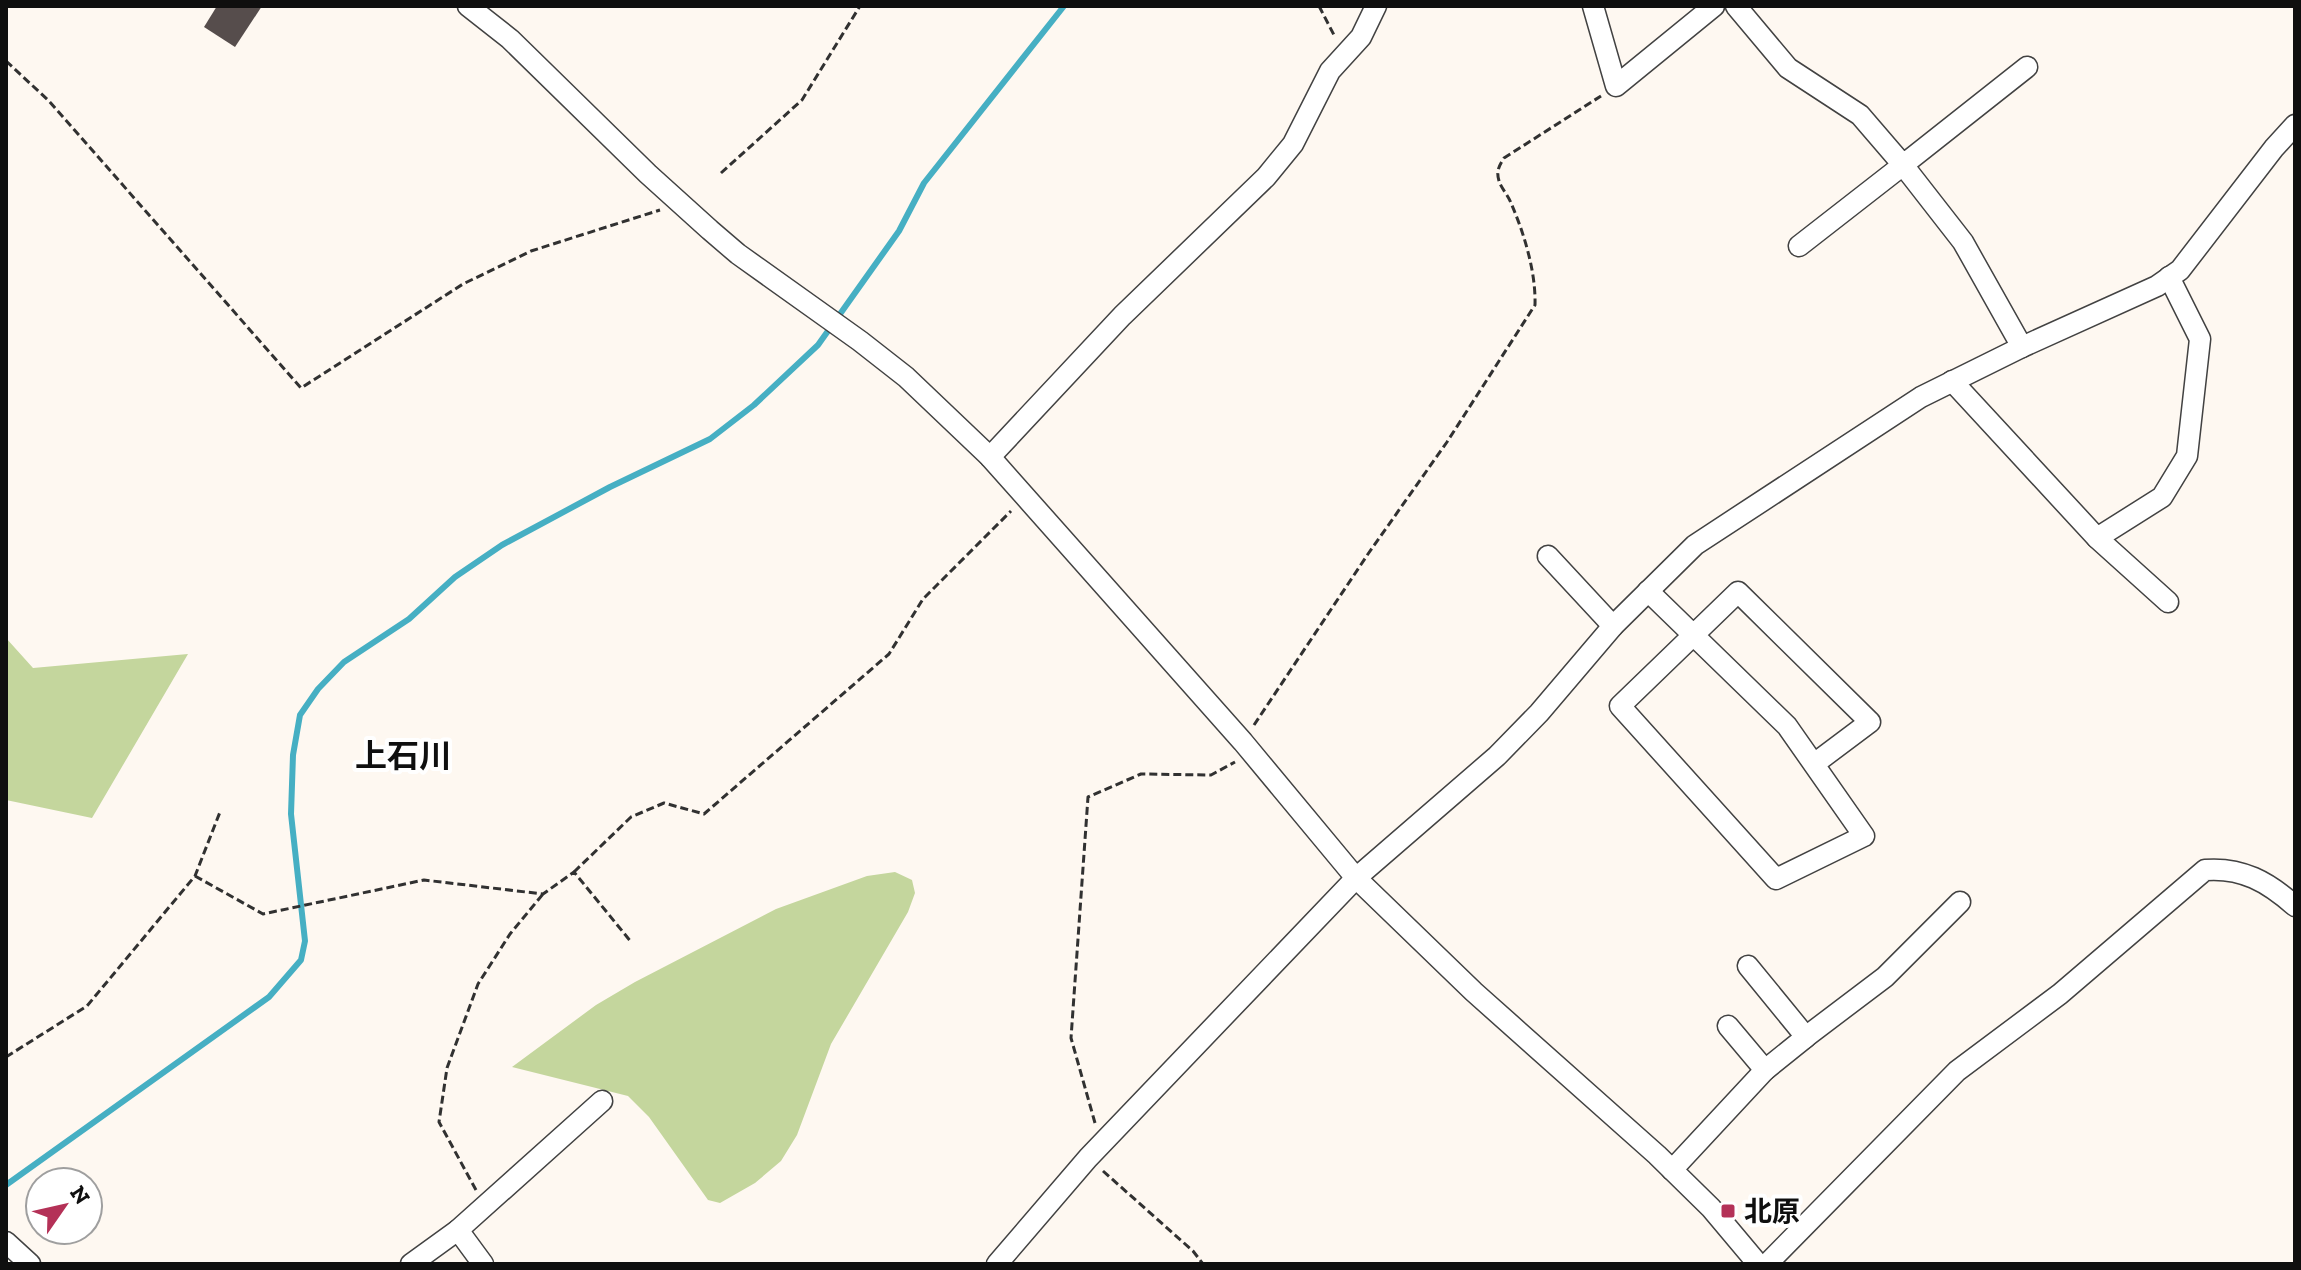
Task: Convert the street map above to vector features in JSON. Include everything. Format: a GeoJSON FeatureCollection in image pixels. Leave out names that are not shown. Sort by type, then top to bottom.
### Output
{"type":"FeatureCollection","features":[{"type":"Feature","properties":{"kind":"street"},"geometry":{"type":"LineString","coordinates":[[468,6],[531,59],[679,203],[738,254],[906,377],[990,457],[1248,748],[1356,878],[1474,992],[1672,1170],[1711,1208],[1758,1264]]}},
{"type":"Feature","properties":{"kind":"street"},"geometry":{"type":"LineString","coordinates":[[990,457],[1122,316],[1266,177],[1293,144],[1330,71],[1361,37],[1376,6]]}},
{"type":"Feature","properties":{"kind":"street"},"geometry":{"type":"LineString","coordinates":[[1593,6],[1616,86],[1714,6]]}},
{"type":"Feature","properties":{"kind":"street"},"geometry":{"type":"LineString","coordinates":[[1736,6],[1788,68],[1860,115],[1903,165],[1963,242],[2022,347]]}},
{"type":"Feature","properties":{"kind":"street"},"geometry":{"type":"LineString","coordinates":[[1799,246],[2027,67]]}},
{"type":"Feature","properties":{"kind":"street"},"geometry":{"type":"LineString","coordinates":[[997,1264],[1094,1151],[1356,878],[1497,756],[1539,713],[1613,626],[1695,545],[1921,397],[2157,286],[2180,270],[2295,125]]}},
{"type":"Feature","properties":{"kind":"street"},"geometry":{"type":"LineString","coordinates":[[2097,538],[2162,497],[2187,456],[2200,339],[2169,277]]}},
{"type":"Feature","properties":{"kind":"street"},"geometry":{"type":"LineString","coordinates":[[1952,381],[2097,538],[2168,602]]}},
{"type":"Feature","properties":{"kind":"street"},"geometry":{"type":"LineString","coordinates":[[1548,556],[1613,626]]}},
{"type":"Feature","properties":{"kind":"street"},"geometry":{"type":"LineString","coordinates":[[1648,591],[1693,635],[1787,726],[1864,836],[1776,879],[1620,706],[1693,635],[1738,592],[1870,722],[1814,764]]}},
{"type":"Feature","properties":{"kind":"street"},"geometry":{"type":"LineString","coordinates":[[1767,1264],[1957,1071],[2060,994],[2205,870],[2220,869],[2250,875],[2274,888],[2295,906]]}},
{"type":"Feature","properties":{"kind":"street"},"geometry":{"type":"LineString","coordinates":[[1672,1170],[1765,1070],[1885,977],[1960,902]]}},
{"type":"Feature","properties":{"kind":"street"},"geometry":{"type":"LineString","coordinates":[[1748,966],[1806,1037],[1803,1039]]}},
{"type":"Feature","properties":{"kind":"street"},"geometry":{"type":"LineString","coordinates":[[1728,1026],[1765,1070]]}},
{"type":"Feature","properties":{"kind":"street"},"geometry":{"type":"LineString","coordinates":[[411,1264],[458,1230],[602,1101]]}},
{"type":"Feature","properties":{"kind":"street"},"geometry":{"type":"LineString","coordinates":[[458,1230],[483,1264]]}},
{"type":"Feature","properties":{"kind":"street"},"geometry":{"type":"LineString","coordinates":[[6,1242],[30,1264]]}},
{"type":"Feature","properties":{"kind":"path"},"geometry":{"type":"LineString","coordinates":[[721,173],[802,100],[860,6]]}},
{"type":"Feature","properties":{"kind":"path"},"geometry":{"type":"LineString","coordinates":[[1319,6],[1345,54]]}},
{"type":"Feature","properties":{"kind":"path"},"geometry":{"type":"LineString","coordinates":[[6,61],[49,101],[301,388],[391,328],[476,278],[531,251],[679,203]]}},
{"type":"Feature","properties":{"kind":"path"},"geometry":{"type":"LineString","coordinates":[[1203,1264],[1094,1151],[1071,1038],[1088,797],[1141,774],[1211,775],[1248,748],[1368,554],[1447,442],[1535,305],[1536,287],[1526,249],[1511,202],[1499,181],[1498,168],[1504,158],[1616,86]]}},
{"type":"Feature","properties":{"kind":"path"},"geometry":{"type":"LineString","coordinates":[[485,1206],[439,1122],[447,1068],[478,984],[510,934],[543,894],[574,872],[631,817],[664,803],[704,814],[889,654],[923,599],[1025,497]]}},
{"type":"Feature","properties":{"kind":"path"},"geometry":{"type":"LineString","coordinates":[[6,1057],[87,1006],[195,876],[220,812]]}},
{"type":"Feature","properties":{"kind":"path"},"geometry":{"type":"LineString","coordinates":[[574,872],[632,943]]}},
{"type":"Feature","properties":{"kind":"path"},"geometry":{"type":"LineString","coordinates":[[195,876],[263,914],[424,880],[543,894]]}},
{"type":"Feature","properties":{"kind":"green space"},"geometry":{"type":"Polygon","coordinates":[[[6,638],[33,668],[188,654],[92,818],[6,800],[6,638]]]}},
{"type":"Feature","properties":{"kind":"green space"},"geometry":{"type":"Polygon","coordinates":[[[895,872],[912,880],[915,893],[908,912],[831,1044],[797,1135],[781,1161],[755,1183],[720,1203],[708,1200],[649,1117],[628,1096],[512,1067],[596,1005],[776,909],[867,876],[895,872]]]}},
{"type":"Feature","properties":{"kind":"building"},"geometry":{"type":"Polygon","coordinates":[[[217,6],[262,6],[235,47],[204,27],[217,6]]]}},
{"type":"Feature","properties":{"kind":"waterway"},"geometry":{"type":"LineString","coordinates":[[6,1185],[269,997],[301,960],[305,941],[291,814],[293,755],[300,715],[318,689],[344,662],[409,619],[455,577],[502,545],[610,487],[710,439],[754,405],[818,345],[899,231],[924,183],[1064,6]]}},
{"type":"Feature","properties":{"kind":"place","name":"北原"},"geometry":{"type":"Point","coordinates":[1728,1211]}},
{"type":"Feature","properties":{"kind":"district","name":"上石川"},"geometry":{"type":"Point","coordinates":[403,756]}}]}
